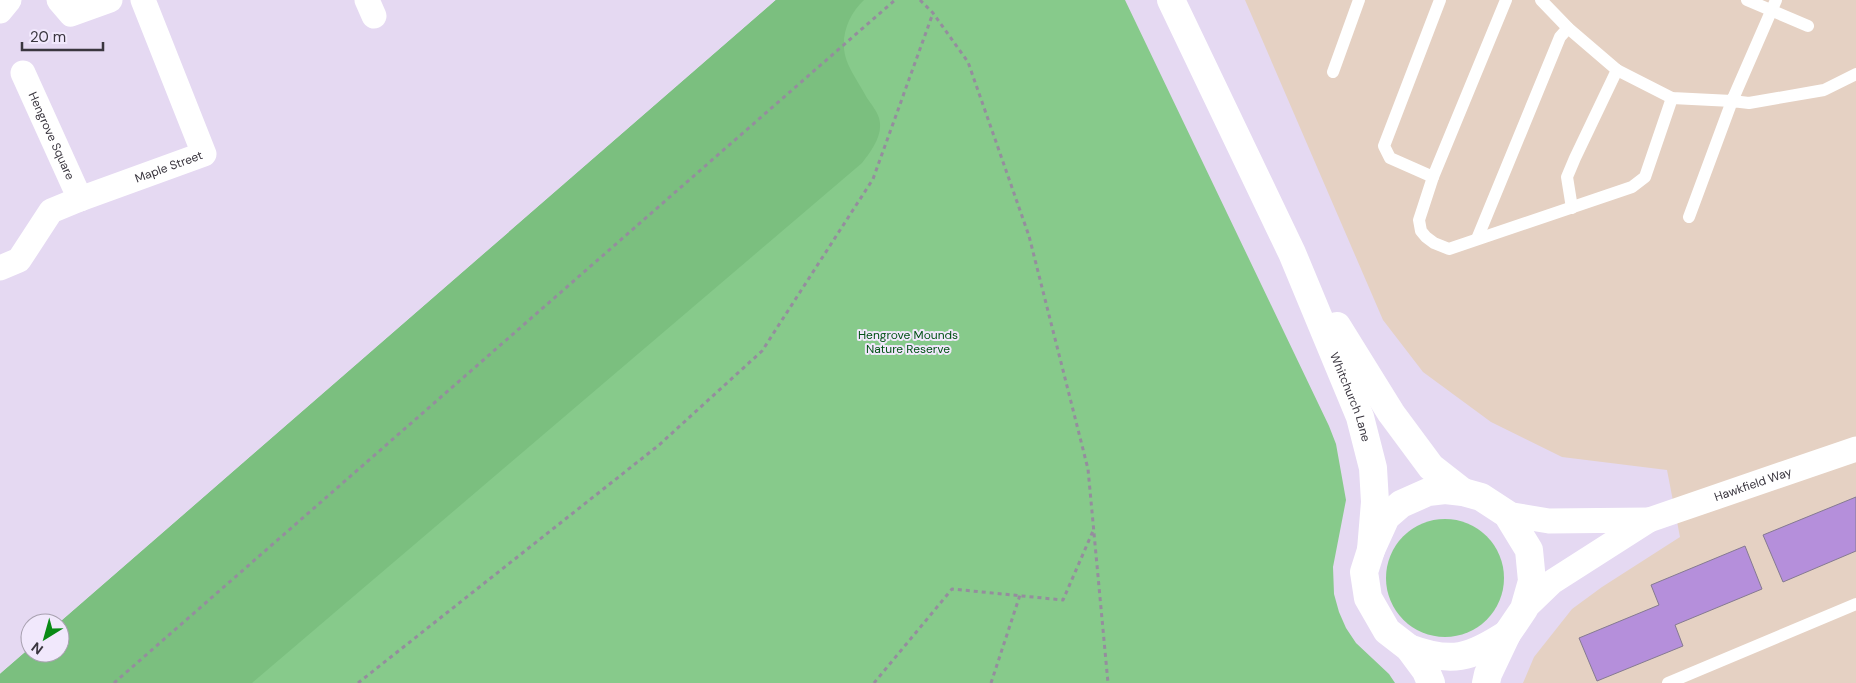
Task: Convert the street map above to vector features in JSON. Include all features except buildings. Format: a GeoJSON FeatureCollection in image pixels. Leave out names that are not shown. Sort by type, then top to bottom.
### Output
{"type":"FeatureCollection","features":[{"type":"Feature","properties":{"kind":"street"},"geometry":{"type":"LineString","coordinates":[[0,11],[8,0]]}},
{"type":"Feature","properties":{"kind":"street"},"geometry":{"type":"LineString","coordinates":[[65,7],[110,0]]}},
{"type":"Feature","properties":{"kind":"street","name":"Maple Street"},"geometry":{"type":"LineString","coordinates":[[0,268],[19,260],[51,212],[80,199],[204,154],[143,0]]}},
{"type":"Feature","properties":{"kind":"street","name":"Whitchurch Lane"},"geometry":{"type":"LineString","coordinates":[[1171,0],[1292,253],[1360,417],[1373,468],[1375,502],[1371,550]]}},
{"type":"Feature","properties":{"kind":"street","name":"Hengrove Square"},"geometry":{"type":"LineString","coordinates":[[22,73],[80,199]]}},
{"type":"Feature","properties":{"kind":"street","name":"Whitchurch Lane"},"geometry":{"type":"LineString","coordinates":[[1292,253],[1391,413],[1431,467],[1463,492]]}},
{"type":"Feature","properties":{"kind":"street","name":"Hawkfield Way"},"geometry":{"type":"LineString","coordinates":[[1524,609],[1552,582],[1649,520],[1856,449]]}},
{"type":"Feature","properties":{"kind":"street","name":"Whitchurch Lane"},"geometry":{"type":"LineString","coordinates":[[1432,683],[1426,671],[1409,648],[1387,631],[1368,598],[1364,572],[1371,550],[1386,517],[1401,504],[1428,492],[1445,490],[1481,496],[1507,514],[1529,550],[1532,581],[1524,609],[1507,634],[1488,674],[1486,683]]}},
{"type":"Feature","properties":{"kind":"street","name":"Hawkfield Way"},"geometry":{"type":"LineString","coordinates":[[1507,514],[1549,521],[1649,520]]}},
{"type":"Feature","properties":{"kind":"street","name":"Whitchurch Lane"},"geometry":{"type":"LineString","coordinates":[[1409,648],[1430,656],[1458,657],[1482,650],[1507,634]]}},
{"type":"Feature","properties":{"kind":"lane"},"geometry":{"type":"LineString","coordinates":[[1333,72],[1359,0]]}},
{"type":"Feature","properties":{"kind":"lane"},"geometry":{"type":"LineString","coordinates":[[1434,177],[1390,158],[1384,146],[1440,0]]}},
{"type":"Feature","properties":{"kind":"lane"},"geometry":{"type":"LineString","coordinates":[[1506,0],[1434,177],[1419,220],[1421,231],[1434,243],[1449,248],[1632,187],[1645,177],[1672,98]]}},
{"type":"Feature","properties":{"kind":"lane"},"geometry":{"type":"LineString","coordinates":[[1541,0],[1568,28],[1617,70],[1672,98],[1749,102],[1824,90],[1856,74]]}},
{"type":"Feature","properties":{"kind":"lane"},"geometry":{"type":"LineString","coordinates":[[1747,0],[1774,5],[1808,26]]}},
{"type":"Feature","properties":{"kind":"lane"},"geometry":{"type":"LineString","coordinates":[[1689,217],[1732,101],[1774,5]]}},
{"type":"Feature","properties":{"kind":"lane"},"geometry":{"type":"LineString","coordinates":[[1477,239],[1560,37],[1568,28]]}},
{"type":"Feature","properties":{"kind":"lane"},"geometry":{"type":"LineString","coordinates":[[1572,208],[1567,177],[1617,70]]}},
{"type":"Feature","properties":{"kind":"lane"},"geometry":{"type":"LineString","coordinates":[[1668,683],[1856,604]]}},
{"type":"Feature","properties":{"kind":"path"},"geometry":{"type":"LineString","coordinates":[[114,683],[895,0]]}},
{"type":"Feature","properties":{"kind":"path"},"geometry":{"type":"LineString","coordinates":[[920,0],[933,13],[968,62],[1029,236],[1088,468],[1108,683]]}},
{"type":"Feature","properties":{"kind":"path"},"geometry":{"type":"LineString","coordinates":[[358,683],[659,445],[762,350],[873,179],[933,13]]}},
{"type":"Feature","properties":{"kind":"path"},"geometry":{"type":"LineString","coordinates":[[874,683],[952,589],[1063,600],[1094,530]]}},
{"type":"Feature","properties":{"kind":"path"},"geometry":{"type":"LineString","coordinates":[[990,683],[1020,595]]}},
{"type":"Feature","properties":{"kind":"shaded area"},"geometry":{"type":"Polygon","coordinates":[[[1245,0],[1856,0],[1856,683],[1523,683],[1534,657],[1572,609],[1602,587],[1680,537],[1667,470],[1562,457],[1491,422],[1423,372],[1383,320],[1245,0]]]}},
{"type":"Feature","properties":{"kind":"green space","name":"Hengrove Mounds Nature Reserve"},"geometry":{"type":"Polygon","coordinates":[[[776,0],[1125,0],[1329,426],[1336,444],[1346,500],[1333,567],[1334,594],[1346,628],[1356,643],[1389,674],[1395,683],[0,683],[0,674],[20,657],[20,663],[70,663],[70,613],[776,0]]]}},
{"type":"Feature","properties":{"kind":"green space"},"geometry":{"type":"Polygon","coordinates":[[[776,0],[864,0],[849,21],[844,38],[845,55],[848,64],[877,113],[880,124],[880,131],[876,142],[862,163],[252,683],[0,683],[0,674],[20,657],[20,663],[70,663],[70,613],[776,0]]]}},
{"type":"Feature","properties":{"kind":"green space"},"geometry":{"type":"Polygon","coordinates":[[[1445,519],[1468,523],[1487,536],[1500,555],[1504,578],[1500,601],[1487,620],[1468,633],[1445,637],[1422,633],[1403,620],[1390,601],[1386,578],[1390,555],[1403,536],[1422,523],[1445,519]]]}}]}
